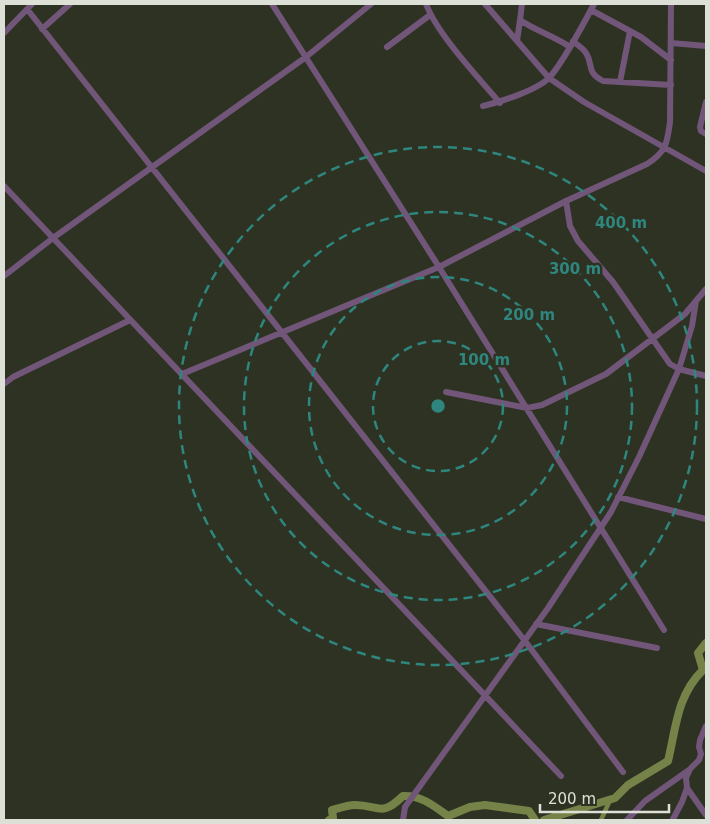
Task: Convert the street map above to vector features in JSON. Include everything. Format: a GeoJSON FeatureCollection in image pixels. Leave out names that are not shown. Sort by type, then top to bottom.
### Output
{"type":"FeatureCollection","features":[{"type":"Feature","properties":{"kind":"street"},"geometry":{"type":"LineString","coordinates":[[42,29],[70,4]]}},
{"type":"Feature","properties":{"kind":"street"},"geometry":{"type":"LineString","coordinates":[[272,4],[439,266],[664,630]]}},
{"type":"Feature","properties":{"kind":"street"},"geometry":{"type":"LineString","coordinates":[[4,276],[53,238],[306,57],[371,4]]}},
{"type":"Feature","properties":{"kind":"street"},"geometry":{"type":"LineString","coordinates":[[426,4],[430,15],[500,102]]}},
{"type":"Feature","properties":{"kind":"street"},"geometry":{"type":"LineString","coordinates":[[485,4],[549,78],[584,102],[706,171]]}},
{"type":"Feature","properties":{"kind":"street"},"geometry":{"type":"LineString","coordinates":[[517,41],[522,4]]}},
{"type":"Feature","properties":{"kind":"street"},"geometry":{"type":"LineString","coordinates":[[182,374],[439,266],[566,201],[647,164],[658,156],[664,148],[670,122],[672,4]]}},
{"type":"Feature","properties":{"kind":"street"},"geometry":{"type":"LineString","coordinates":[[4,33],[29,6],[42,29],[525,640],[623,772]]}},
{"type":"Feature","properties":{"kind":"street"},"geometry":{"type":"LineString","coordinates":[[483,106],[521,94],[549,78],[572,44],[592,7],[641,37],[671,60]]}},
{"type":"Feature","properties":{"kind":"street"},"geometry":{"type":"LineString","coordinates":[[386,47],[430,15]]}},
{"type":"Feature","properties":{"kind":"street"},"geometry":{"type":"LineString","coordinates":[[520,20],[530,28],[572,44],[588,55],[590,68],[596,77],[603,80],[671,86]]}},
{"type":"Feature","properties":{"kind":"street"},"geometry":{"type":"LineString","coordinates":[[620,82],[630,31]]}},
{"type":"Feature","properties":{"kind":"street"},"geometry":{"type":"LineString","coordinates":[[671,43],[706,46]]}},
{"type":"Feature","properties":{"kind":"street"},"geometry":{"type":"LineString","coordinates":[[706,102],[700,127],[701,131],[706,134]]}},
{"type":"Feature","properties":{"kind":"street"},"geometry":{"type":"LineString","coordinates":[[4,186],[561,776]]}},
{"type":"Feature","properties":{"kind":"street"},"geometry":{"type":"LineString","coordinates":[[566,201],[570,226],[578,241],[614,282],[670,364],[679,369],[706,376]]}},
{"type":"Feature","properties":{"kind":"street"},"geometry":{"type":"LineString","coordinates":[[446,392],[527,408],[542,405],[606,374],[685,314],[706,288]]}},
{"type":"Feature","properties":{"kind":"street"},"geometry":{"type":"LineString","coordinates":[[403,820],[405,807],[536,624],[601,527],[618,497],[679,369],[692,326],[696,301]]}},
{"type":"Feature","properties":{"kind":"street"},"geometry":{"type":"LineString","coordinates":[[4,384],[13,376],[130,320]]}},
{"type":"Feature","properties":{"kind":"street"},"geometry":{"type":"LineString","coordinates":[[618,497],[706,519]]}},
{"type":"Feature","properties":{"kind":"street"},"geometry":{"type":"LineString","coordinates":[[536,624],[657,648]]}},
{"type":"Feature","properties":{"kind":"street"},"geometry":{"type":"LineString","coordinates":[[706,726],[699,747],[706,762]]}},
{"type":"Feature","properties":{"kind":"street"},"geometry":{"type":"LineString","coordinates":[[627,820],[645,802],[690,769],[699,760],[701,754]]}},
{"type":"Feature","properties":{"kind":"street"},"geometry":{"type":"LineString","coordinates":[[673,819],[687,788],[686,778],[690,769]]}},
{"type":"Feature","properties":{"kind":"street"},"geometry":{"type":"LineString","coordinates":[[687,788],[706,815]]}},
{"type":"Feature","properties":{"kind":"waterway"},"geometry":{"type":"LineString","coordinates":[[544,820],[615,798],[628,785],[668,761],[683,701],[694,680],[703,670],[698,653],[706,643]]}},
{"type":"Feature","properties":{"kind":"waterway"},"geometry":{"type":"LineString","coordinates":[[329,820],[333,818],[332,810],[355,805],[384,809],[403,796],[421,799],[448,816],[470,807],[485,805],[529,811],[535,820]]}},
{"type":"Feature","properties":{"kind":"waterway"},"geometry":{"type":"LineString","coordinates":[[601,820],[610,800]]}}]}
